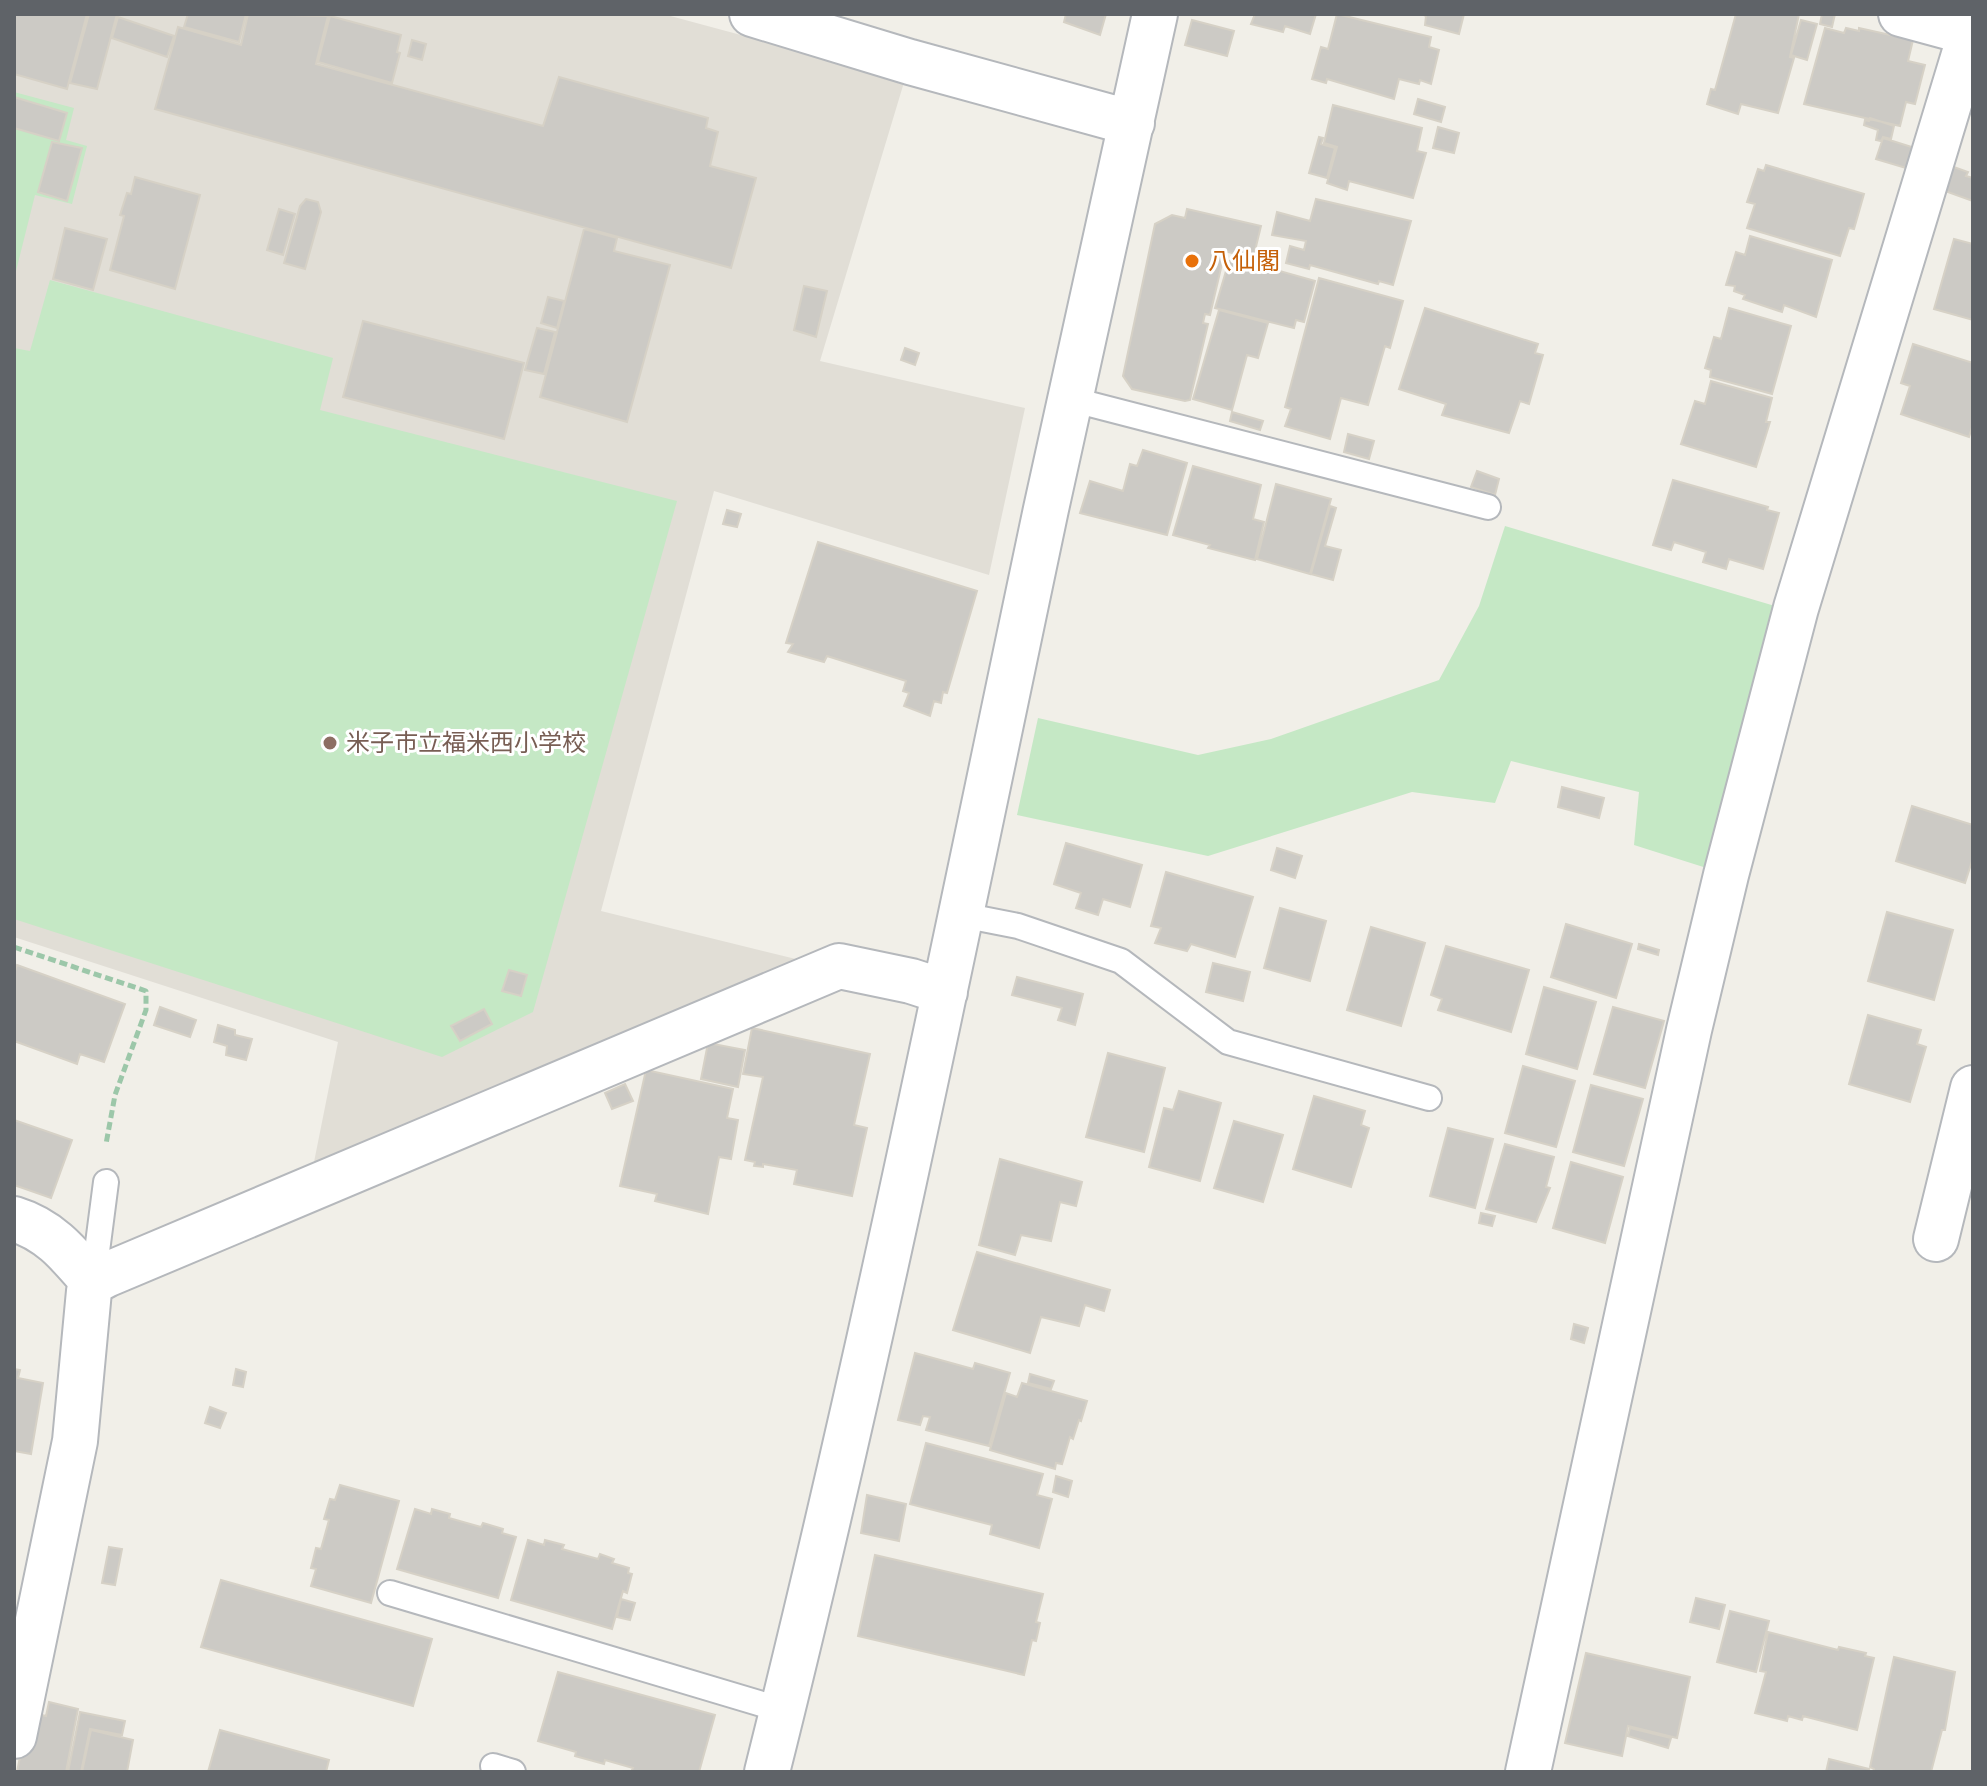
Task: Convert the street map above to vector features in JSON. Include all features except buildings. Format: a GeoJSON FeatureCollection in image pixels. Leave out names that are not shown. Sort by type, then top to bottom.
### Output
{"type":"FeatureCollection","features":[{"type":"Feature","properties":{"kind":"street"},"geometry":{"type":"LineString","coordinates":[[752,14],[910,62],[1132,123]]}},
{"type":"Feature","properties":{"kind":"street"},"geometry":{"type":"LineString","coordinates":[[767,1772],[807,1613],[962,915],[1070,399],[1155,14]]}},
{"type":"Feature","properties":{"kind":"street"},"geometry":{"type":"LineString","coordinates":[[1528,1772],[1689,1030],[1726,875],[1796,608],[1972,29],[1901,14]]}},
{"type":"Feature","properties":{"kind":"street"},"geometry":{"type":"LineString","coordinates":[[14,1736],[75,1441],[89,1291],[93,1282],[839,966],[911,981],[945,992]]}},
{"type":"Feature","properties":{"kind":"street"},"geometry":{"type":"LineString","coordinates":[[1936,1239],[1972,1095]]}},
{"type":"Feature","properties":{"kind":"street"},"geometry":{"type":"LineString","coordinates":[[14,1219],[35,1226],[57,1240],[93,1282]]}},
{"type":"Feature","properties":{"kind":"lane"},"geometry":{"type":"LineString","coordinates":[[1070,399],[1488,507]]}},
{"type":"Feature","properties":{"kind":"lane"},"geometry":{"type":"LineString","coordinates":[[962,915],[1018,926],[1121,961],[1228,1042],[1429,1098]]}},
{"type":"Feature","properties":{"kind":"lane"},"geometry":{"type":"LineString","coordinates":[[93,1282],[106,1182]]}},
{"type":"Feature","properties":{"kind":"lane"},"geometry":{"type":"LineString","coordinates":[[390,1593],[782,1710]]}},
{"type":"Feature","properties":{"kind":"path"},"geometry":{"type":"LineString","coordinates":[[14,947],[146,991],[146,1010],[115,1095],[106,1142],[106,1182]]}},
{"type":"Feature","properties":{"kind":"shaded area","name":"米子市立福米西小学校"},"geometry":{"type":"Polygon","coordinates":[[[14,14],[663,14],[905,79],[820,361],[1025,408],[989,575],[714,491],[601,911],[808,962],[312,1172],[338,1042],[14,937],[14,14]]]}},
{"type":"Feature","properties":{"kind":"green space"},"geometry":{"type":"Polygon","coordinates":[[[14,92],[74,108],[66,140],[87,146],[72,204],[35,195],[14,279],[14,92]]]}},
{"type":"Feature","properties":{"kind":"green space"},"geometry":{"type":"Polygon","coordinates":[[[50,280],[333,358],[320,410],[677,501],[533,1012],[442,1057],[14,919],[14,348],[30,351],[50,280]]]}},
{"type":"Feature","properties":{"kind":"green space"},"geometry":{"type":"Polygon","coordinates":[[[1505,526],[1785,609],[1716,871],[1634,845],[1639,792],[1511,761],[1495,803],[1412,792],[1208,856],[1017,815],[1038,718],[1198,755],[1271,739],[1439,680],[1479,606],[1505,526]]]}},
{"type":"Feature","properties":{"kind":"place","name":"八仙閣"},"geometry":{"type":"Point","coordinates":[1192,261]}},
{"type":"Feature","properties":{"kind":"place","name":"米子市立福米西小学校"},"geometry":{"type":"Point","coordinates":[330,743]}}]}
